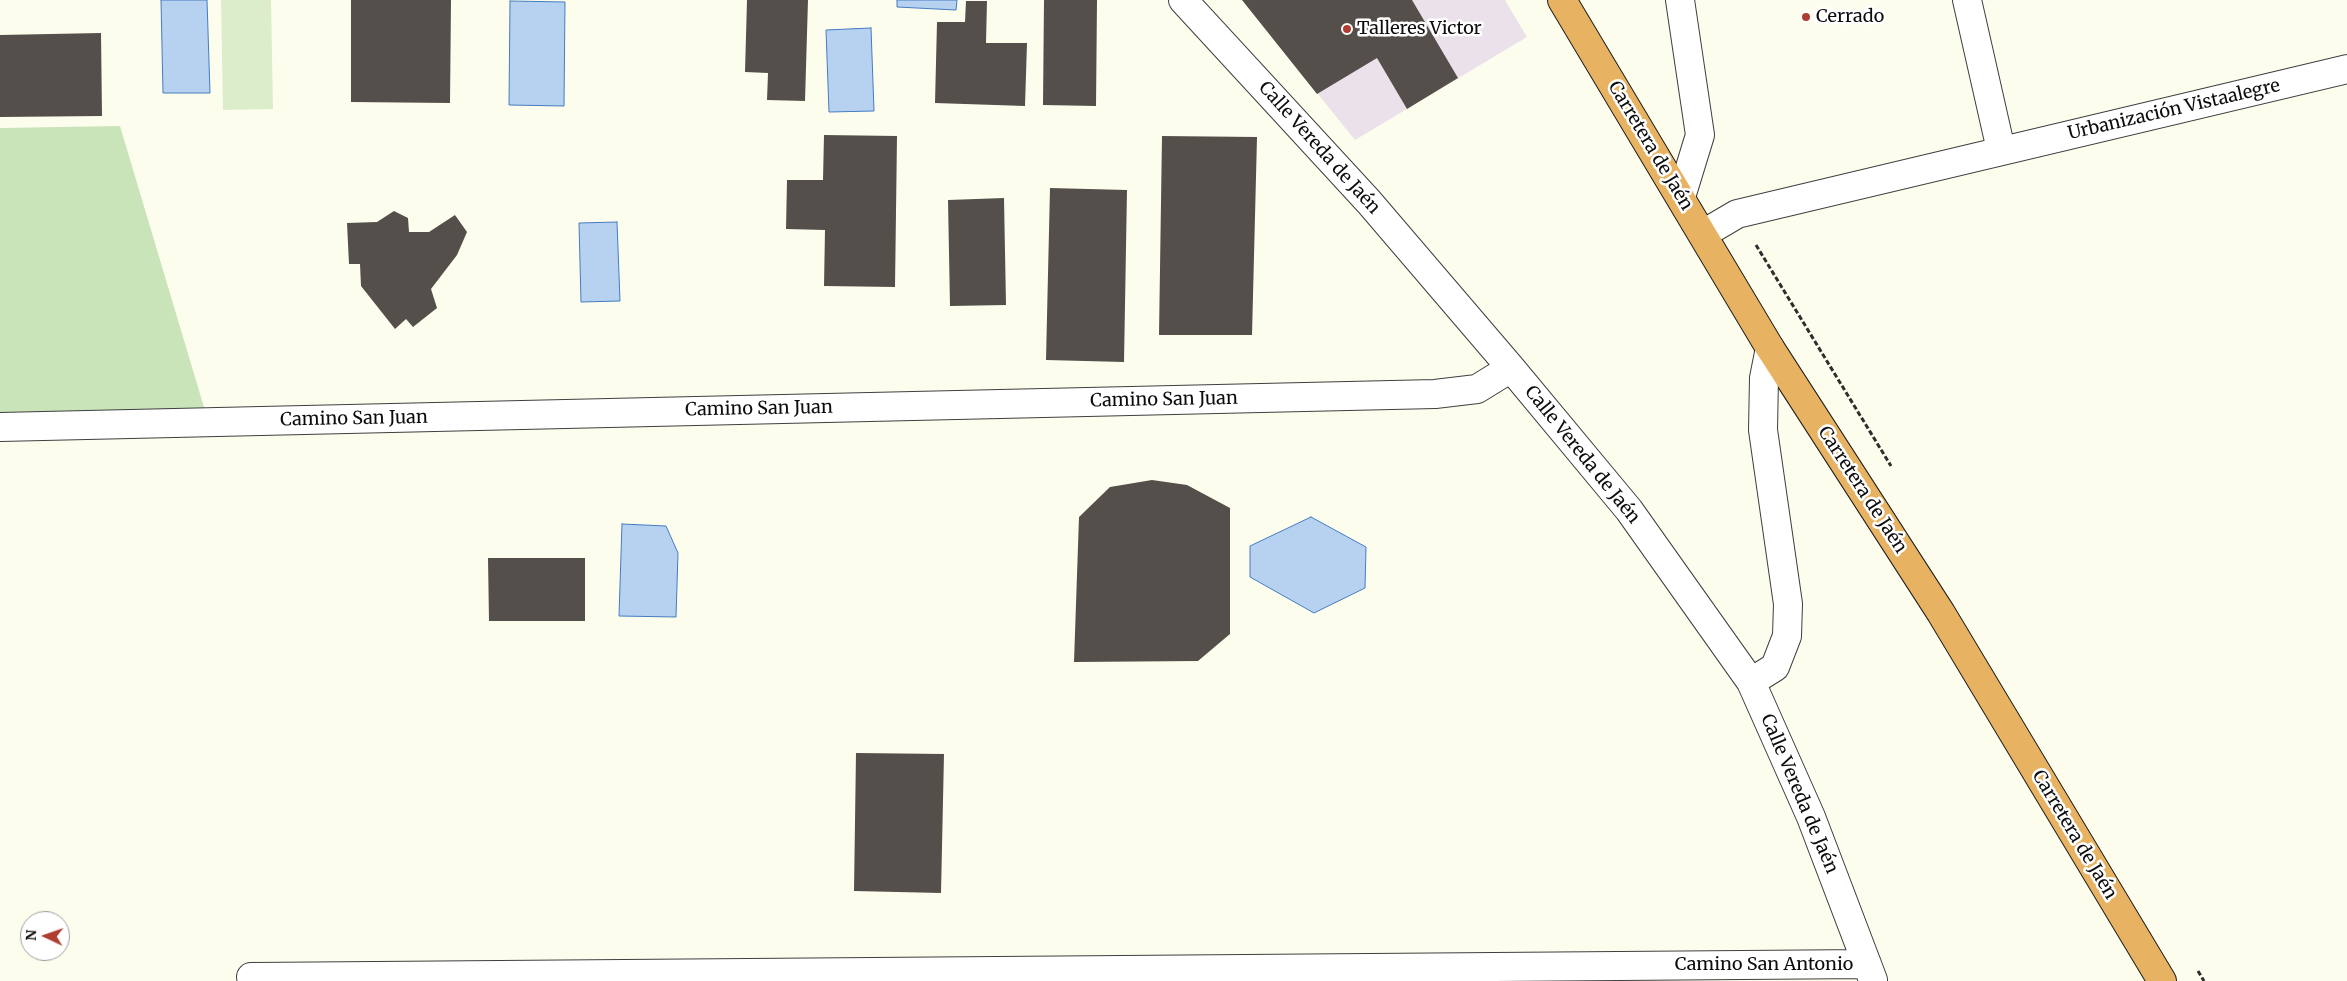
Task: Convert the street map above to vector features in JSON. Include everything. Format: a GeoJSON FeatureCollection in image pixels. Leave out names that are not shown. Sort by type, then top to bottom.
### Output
{"type":"FeatureCollection","features":[{"type":"Feature","properties":{"kind":"highway","name":"Carretera de Jaén"},"geometry":{"type":"LineString","coordinates":[[1562,0],[1770,348],[1941,613],[2162,981]]}},
{"type":"Feature","properties":{"kind":"street","name":"Calle Vereda de Jaén"},"geometry":{"type":"LineString","coordinates":[[1183,0],[1369,202],[1511,368],[1629,510],[1751,682],[1811,817],[1870,973]]}},
{"type":"Feature","properties":{"kind":"street"},"geometry":{"type":"LineString","coordinates":[[1680,0],[1700,135],[1681,197]]}},
{"type":"Feature","properties":{"kind":"street"},"geometry":{"type":"LineString","coordinates":[[1967,0],[2001,150]]}},
{"type":"Feature","properties":{"kind":"street","name":"Urbanización Vistaalegre"},"geometry":{"type":"LineString","coordinates":[[1703,234],[1738,214],[2347,69]]}},
{"type":"Feature","properties":{"kind":"street"},"geometry":{"type":"LineString","coordinates":[[1751,682],[1775,667],[1787,636],[1788,604],[1763,430],[1764,378],[1770,348]]}},
{"type":"Feature","properties":{"kind":"street","name":"Camino San Juan"},"geometry":{"type":"LineString","coordinates":[[0,427],[1435,394],[1477,389],[1511,368]]}},
{"type":"Feature","properties":{"kind":"street","name":"Camino San Antonio"},"geometry":{"type":"LineString","coordinates":[[251,977],[1870,973]]}},
{"type":"Feature","properties":{"kind":"shaded area"},"geometry":{"type":"Polygon","coordinates":[[[1242,0],[1505,0],[1527,37],[1355,140],[1242,0]]]}},
{"type":"Feature","properties":{"kind":"green space"},"geometry":{"type":"Polygon","coordinates":[[[221,0],[271,0],[273,109],[223,110],[221,0]]]}},
{"type":"Feature","properties":{"kind":"green space"},"geometry":{"type":"Polygon","coordinates":[[[120,126],[206,414],[0,416],[0,128],[120,126]]]}},
{"type":"Feature","properties":{"kind":"water"},"geometry":{"type":"Polygon","coordinates":[[[161,0],[207,0],[210,93],[163,93],[161,0]]]}},
{"type":"Feature","properties":{"kind":"water"},"geometry":{"type":"Polygon","coordinates":[[[897,0],[957,0],[956,10],[897,7],[897,0]]]}},
{"type":"Feature","properties":{"kind":"water"},"geometry":{"type":"Polygon","coordinates":[[[510,1],[565,2],[564,106],[509,105],[510,1]]]}},
{"type":"Feature","properties":{"kind":"water"},"geometry":{"type":"Polygon","coordinates":[[[871,28],[874,111],[829,112],[826,30],[871,28]]]}},
{"type":"Feature","properties":{"kind":"water"},"geometry":{"type":"Polygon","coordinates":[[[617,222],[620,301],[581,302],[579,223],[617,222]]]}},
{"type":"Feature","properties":{"kind":"water"},"geometry":{"type":"Polygon","coordinates":[[[1311,517],[1366,547],[1365,588],[1314,613],[1250,577],[1250,546],[1311,517]]]}},
{"type":"Feature","properties":{"kind":"water"},"geometry":{"type":"Polygon","coordinates":[[[622,524],[666,526],[678,553],[676,617],[619,616],[622,524]]]}},
{"type":"Feature","properties":{"kind":"building"},"geometry":{"type":"Polygon","coordinates":[[[351,0],[451,0],[450,103],[351,102],[351,0]]]}},
{"type":"Feature","properties":{"kind":"building"},"geometry":{"type":"Polygon","coordinates":[[[747,0],[808,0],[805,101],[767,100],[768,73],[745,72],[747,0]]]}},
{"type":"Feature","properties":{"kind":"building"},"geometry":{"type":"Polygon","coordinates":[[[1044,0],[1097,0],[1096,106],[1043,105],[1044,0]]]}},
{"type":"Feature","properties":{"kind":"building","name":"Talleres Victor"},"geometry":{"type":"Polygon","coordinates":[[[1242,0],[1412,0],[1458,78],[1407,109],[1377,58],[1317,94],[1242,0]]]}},
{"type":"Feature","properties":{"kind":"building"},"geometry":{"type":"Polygon","coordinates":[[[966,1],[987,1],[986,43],[1027,43],[1025,106],[935,103],[937,22],[965,22],[966,1]]]}},
{"type":"Feature","properties":{"kind":"building"},"geometry":{"type":"Polygon","coordinates":[[[101,33],[102,116],[0,117],[0,35],[101,33]]]}},
{"type":"Feature","properties":{"kind":"building"},"geometry":{"type":"Polygon","coordinates":[[[824,135],[897,136],[895,287],[824,286],[825,230],[786,229],[787,180],[823,180],[824,135]]]}},
{"type":"Feature","properties":{"kind":"building"},"geometry":{"type":"Polygon","coordinates":[[[1162,136],[1257,137],[1252,335],[1159,335],[1162,136]]]}},
{"type":"Feature","properties":{"kind":"building"},"geometry":{"type":"Polygon","coordinates":[[[1050,188],[1127,190],[1124,362],[1046,360],[1050,188]]]}},
{"type":"Feature","properties":{"kind":"building"},"geometry":{"type":"Polygon","coordinates":[[[1004,198],[1006,305],[950,306],[948,200],[1004,198]]]}},
{"type":"Feature","properties":{"kind":"building"},"geometry":{"type":"Polygon","coordinates":[[[394,211],[408,218],[409,232],[429,232],[455,215],[467,232],[457,255],[431,289],[437,308],[413,327],[406,319],[395,329],[361,286],[360,264],[349,264],[347,223],[377,222],[394,211]]]}},
{"type":"Feature","properties":{"kind":"building"},"geometry":{"type":"Polygon","coordinates":[[[1152,480],[1187,485],[1230,508],[1230,634],[1198,661],[1074,662],[1079,517],[1110,487],[1152,480]]]}},
{"type":"Feature","properties":{"kind":"building"},"geometry":{"type":"Polygon","coordinates":[[[488,558],[585,558],[585,621],[489,621],[488,558]]]}},
{"type":"Feature","properties":{"kind":"building"},"geometry":{"type":"Polygon","coordinates":[[[856,753],[944,754],[941,893],[854,891],[856,753]]]}},
{"type":"Feature","properties":{"kind":"place","name":"Cerrado"},"geometry":{"type":"Point","coordinates":[1806,17]}},
{"type":"Feature","properties":{"kind":"place","name":"Talleres Victor"},"geometry":{"type":"Point","coordinates":[1347,29]}}]}
